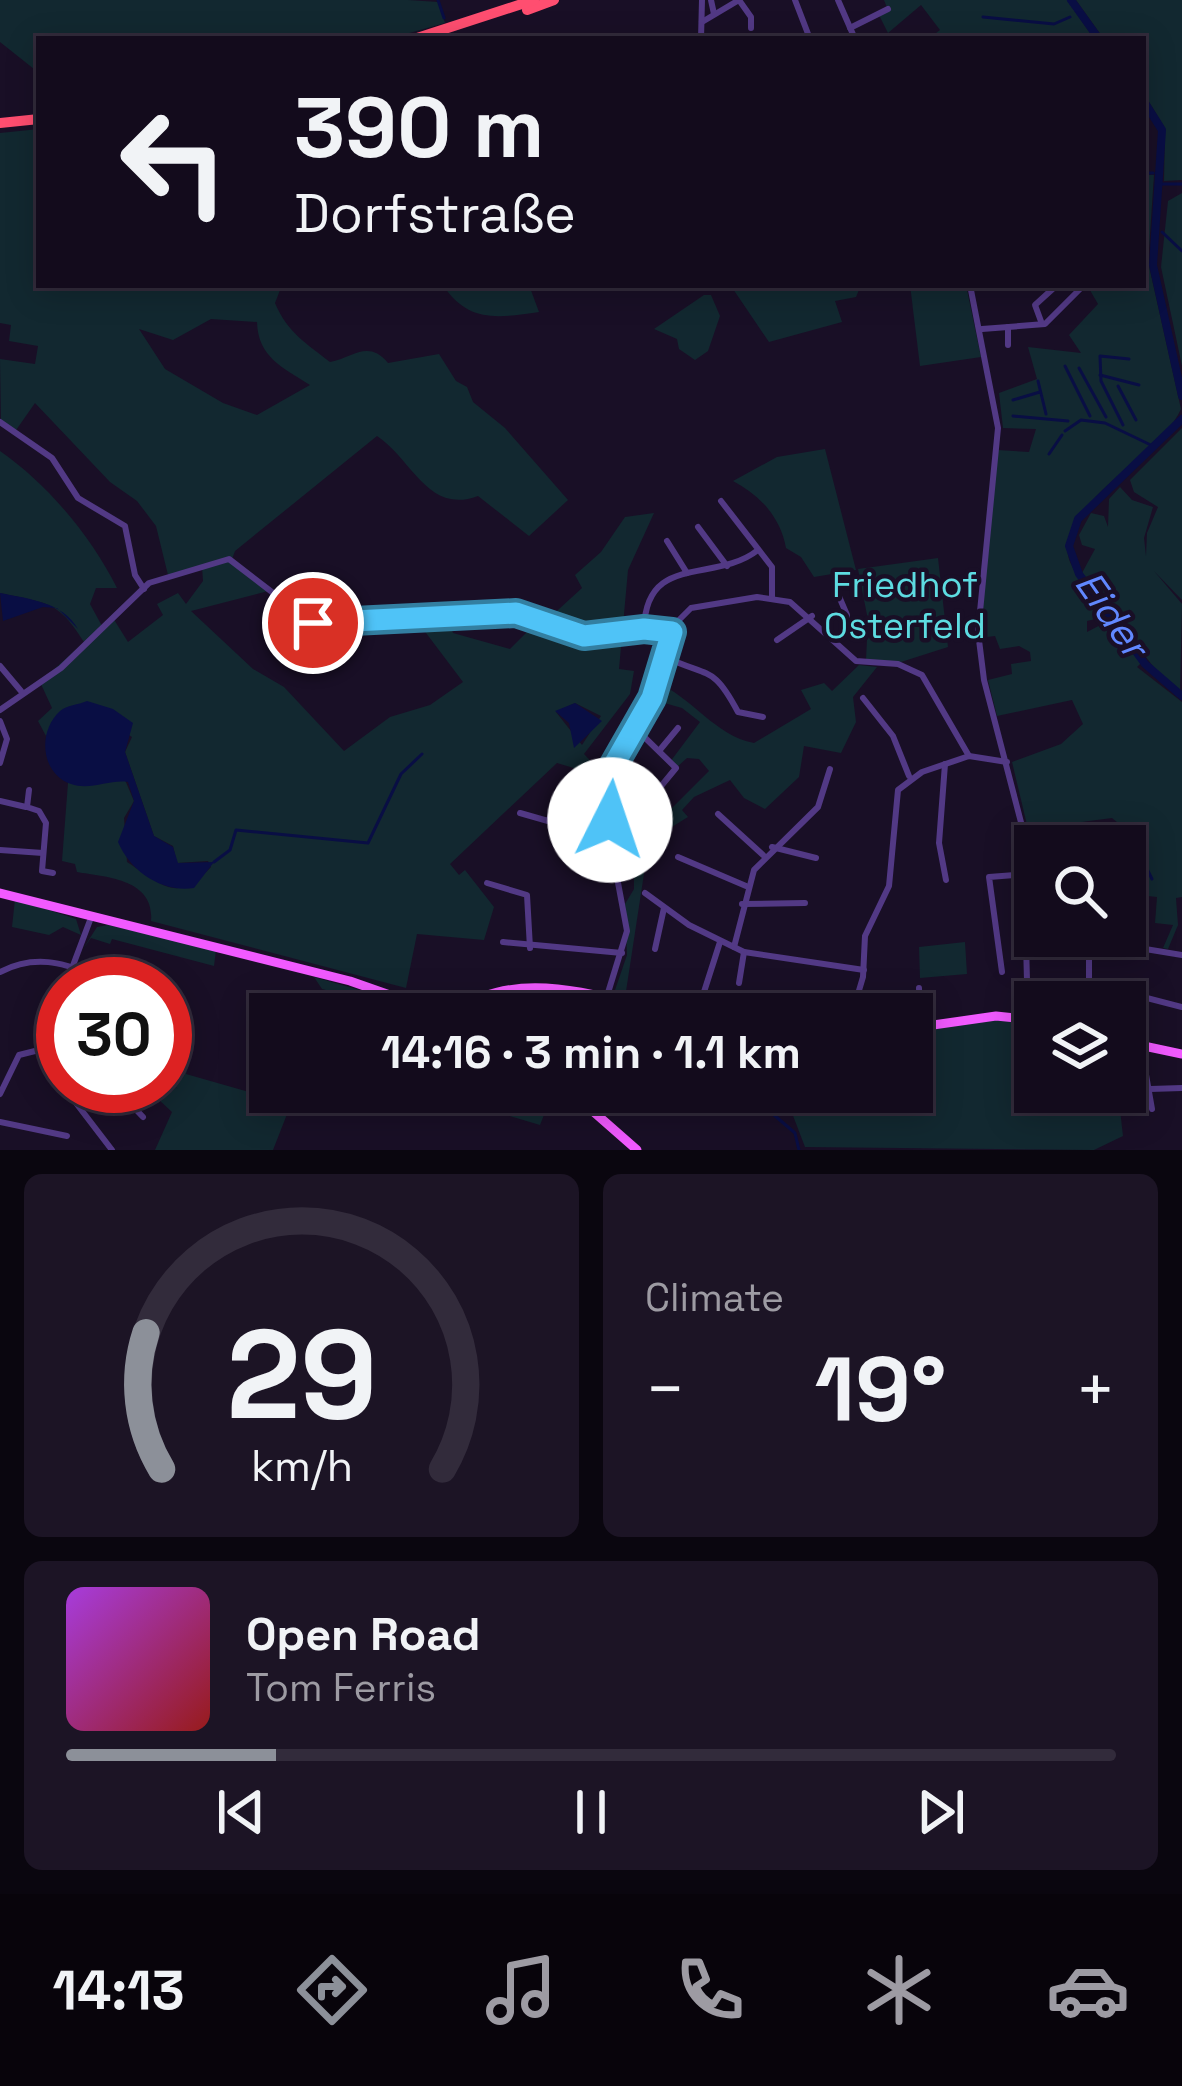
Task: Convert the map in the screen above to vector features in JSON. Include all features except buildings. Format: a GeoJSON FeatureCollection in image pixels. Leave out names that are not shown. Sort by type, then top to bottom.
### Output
{"type":"FeatureCollection","features":[{"type":"Feature","properties":{"kind":"highway"},"geometry":{"type":"LineString","coordinates":[[423,36],[534,0]]}},
{"type":"Feature","properties":{"kind":"highway"},"geometry":{"type":"LineString","coordinates":[[447,36],[554,0]]}},
{"type":"Feature","properties":{"kind":"highway"},"geometry":{"type":"LineString","coordinates":[[0,120],[36,116]]}},
{"type":"Feature","properties":{"kind":"main road"},"geometry":{"type":"LineString","coordinates":[[0,892],[384,993]]}},
{"type":"Feature","properties":{"kind":"main road"},"geometry":{"type":"LineString","coordinates":[[502,993],[512,988],[551,993]]}},
{"type":"Feature","properties":{"kind":"main road"},"geometry":{"type":"LineString","coordinates":[[933,1025],[1014,1018]]}},
{"type":"Feature","properties":{"kind":"main road"},"geometry":{"type":"LineString","coordinates":[[1146,1046],[1182,1054]]}},
{"type":"Feature","properties":{"kind":"main road"},"geometry":{"type":"LineString","coordinates":[[595,1113],[637,1150]]}},
{"type":"Feature","properties":{"kind":"street"},"geometry":{"type":"LineString","coordinates":[[706,0],[715,14]]}},
{"type":"Feature","properties":{"kind":"street"},"geometry":{"type":"LineString","coordinates":[[701,36],[706,0]]}},
{"type":"Feature","properties":{"kind":"street"},"geometry":{"type":"LineString","coordinates":[[702,22],[739,0],[749,12],[751,28]]}},
{"type":"Feature","properties":{"kind":"street"},"geometry":{"type":"LineString","coordinates":[[795,0],[808,36]]}},
{"type":"Feature","properties":{"kind":"street"},"geometry":{"type":"LineString","coordinates":[[838,0],[854,36]]}},
{"type":"Feature","properties":{"kind":"street"},"geometry":{"type":"LineString","coordinates":[[850,28],[888,9]]}},
{"type":"Feature","properties":{"kind":"street"},"geometry":{"type":"LineString","coordinates":[[971,288],[998,433],[979,638],[1022,825]]}},
{"type":"Feature","properties":{"kind":"street"},"geometry":{"type":"LineString","coordinates":[[1042,324],[1035,305],[1054,288]]}},
{"type":"Feature","properties":{"kind":"street"},"geometry":{"type":"LineString","coordinates":[[982,329],[1042,324],[1059,314],[1081,288]]}},
{"type":"Feature","properties":{"kind":"street"},"geometry":{"type":"LineString","coordinates":[[1008,327],[1008,345]]}},
{"type":"Feature","properties":{"kind":"street"},"geometry":{"type":"LineString","coordinates":[[0,422],[52,458],[78,498],[124,526],[135,575],[144,589]]}},
{"type":"Feature","properties":{"kind":"street"},"geometry":{"type":"LineString","coordinates":[[721,501],[772,567],[772,597]]}},
{"type":"Feature","properties":{"kind":"street"},"geometry":{"type":"LineString","coordinates":[[698,526],[727,566]]}},
{"type":"Feature","properties":{"kind":"street"},"geometry":{"type":"LineString","coordinates":[[667,541],[687,573]]}},
{"type":"Feature","properties":{"kind":"street"},"geometry":{"type":"LineString","coordinates":[[644,629],[652,592],[687,573],[727,566],[758,550]]}},
{"type":"Feature","properties":{"kind":"street"},"geometry":{"type":"LineString","coordinates":[[0,710],[62,668],[144,589],[168,575],[232,559],[320,625],[516,613],[584,636],[644,629],[672,632]]}},
{"type":"Feature","properties":{"kind":"street"},"geometry":{"type":"LineString","coordinates":[[836,641],[847,629],[838,594]]}},
{"type":"Feature","properties":{"kind":"street"},"geometry":{"type":"LineString","coordinates":[[608,993],[626,927],[610,820],[612,768],[635,728],[672,632],[681,616],[697,605],[772,597],[812,616],[862,663],[894,663],[922,675],[969,756]]}},
{"type":"Feature","properties":{"kind":"street"},"geometry":{"type":"LineString","coordinates":[[777,640],[812,616]]}},
{"type":"Feature","properties":{"kind":"street"},"geometry":{"type":"LineString","coordinates":[[665,657],[711,673],[725,684],[738,712],[763,717]]}},
{"type":"Feature","properties":{"kind":"street"},"geometry":{"type":"LineString","coordinates":[[0,667],[22,691]]}},
{"type":"Feature","properties":{"kind":"street"},"geometry":{"type":"LineString","coordinates":[[863,698],[892,736],[910,778]]}},
{"type":"Feature","properties":{"kind":"street"},"geometry":{"type":"LineString","coordinates":[[0,721],[7,739],[0,764]]}},
{"type":"Feature","properties":{"kind":"street"},"geometry":{"type":"LineString","coordinates":[[635,728],[676,772],[643,808],[636,806]]}},
{"type":"Feature","properties":{"kind":"street"},"geometry":{"type":"LineString","coordinates":[[659,751],[678,728]]}},
{"type":"Feature","properties":{"kind":"street"},"geometry":{"type":"LineString","coordinates":[[858,993],[865,936],[889,886],[896,796],[910,778],[969,756],[1007,763]]}},
{"type":"Feature","properties":{"kind":"street"},"geometry":{"type":"LineString","coordinates":[[946,764],[939,843],[946,880]]}},
{"type":"Feature","properties":{"kind":"street"},"geometry":{"type":"LineString","coordinates":[[734,947],[746,886],[763,856],[818,807],[830,769]]}},
{"type":"Feature","properties":{"kind":"street"},"geometry":{"type":"LineString","coordinates":[[27,807],[28,790]]}},
{"type":"Feature","properties":{"kind":"street"},"geometry":{"type":"LineString","coordinates":[[0,801],[39,811],[46,823],[42,871],[53,873]]}},
{"type":"Feature","properties":{"kind":"street"},"geometry":{"type":"LineString","coordinates":[[520,813],[548,821],[553,812],[570,808],[610,820]]}},
{"type":"Feature","properties":{"kind":"street"},"geometry":{"type":"LineString","coordinates":[[718,814],[742,830],[763,856]]}},
{"type":"Feature","properties":{"kind":"street"},"geometry":{"type":"LineString","coordinates":[[772,847],[816,858]]}},
{"type":"Feature","properties":{"kind":"street"},"geometry":{"type":"LineString","coordinates":[[0,850],[43,853]]}},
{"type":"Feature","properties":{"kind":"street"},"geometry":{"type":"LineString","coordinates":[[678,857],[746,886]]}},
{"type":"Feature","properties":{"kind":"street"},"geometry":{"type":"LineString","coordinates":[[1002,973],[989,877],[1014,875]]}},
{"type":"Feature","properties":{"kind":"street"},"geometry":{"type":"LineString","coordinates":[[487,884],[526,895],[530,947]]}},
{"type":"Feature","properties":{"kind":"street"},"geometry":{"type":"LineString","coordinates":[[645,893],[720,942],[744,952],[864,970]]}},
{"type":"Feature","properties":{"kind":"street"},"geometry":{"type":"LineString","coordinates":[[742,904],[805,903]]}},
{"type":"Feature","properties":{"kind":"street"},"geometry":{"type":"LineString","coordinates":[[655,950],[664,908]]}},
{"type":"Feature","properties":{"kind":"street"},"geometry":{"type":"LineString","coordinates":[[77,957],[92,915]]}},
{"type":"Feature","properties":{"kind":"street"},"geometry":{"type":"LineString","coordinates":[[503,942],[622,953]]}},
{"type":"Feature","properties":{"kind":"street"},"geometry":{"type":"LineString","coordinates":[[705,993],[720,942]]}},
{"type":"Feature","properties":{"kind":"street"},"geometry":{"type":"LineString","coordinates":[[1146,949],[1182,955]]}},
{"type":"Feature","properties":{"kind":"street"},"geometry":{"type":"LineString","coordinates":[[739,983],[744,952]]}},
{"type":"Feature","properties":{"kind":"street"},"geometry":{"type":"LineString","coordinates":[[1089,957],[1089,983],[1182,1006]]}},
{"type":"Feature","properties":{"kind":"street"},"geometry":{"type":"LineString","coordinates":[[0,972],[36,959]]}},
{"type":"Feature","properties":{"kind":"street"},"geometry":{"type":"LineString","coordinates":[[919,988],[919,993]]}},
{"type":"Feature","properties":{"kind":"street"},"geometry":{"type":"LineString","coordinates":[[0,1094],[19,1055],[36,1051]]}},
{"type":"Feature","properties":{"kind":"street"},"geometry":{"type":"LineString","coordinates":[[1146,1074],[1152,1108]]}},
{"type":"Feature","properties":{"kind":"street"},"geometry":{"type":"LineString","coordinates":[[1149,1089],[1182,1088]]}},
{"type":"Feature","properties":{"kind":"street"},"geometry":{"type":"LineString","coordinates":[[85,1113],[112,1150]]}},
{"type":"Feature","properties":{"kind":"street"},"geometry":{"type":"LineString","coordinates":[[139,1113],[143,1117]]}},
{"type":"Feature","properties":{"kind":"street"},"geometry":{"type":"LineString","coordinates":[[0,1123],[67,1136]]}},
{"type":"Feature","properties":{"kind":"green space"},"geometry":{"type":"Polygon","coordinates":[[[0,0],[408,0],[438,2],[445,23],[399,36],[36,36],[36,71],[0,42],[0,0]]]}},
{"type":"Feature","properties":{"kind":"green space"},"geometry":{"type":"Polygon","coordinates":[[[884,0],[1067,0],[1092,36],[932,36],[940,30],[921,5],[888,33],[879,15],[888,10],[884,0]]]}},
{"type":"Feature","properties":{"kind":"green space"},"geometry":{"type":"Polygon","coordinates":[[[1076,0],[1182,0],[1182,180],[1164,181],[1165,128],[1146,97],[1146,36],[1102,36],[1076,0]]]}},
{"type":"Feature","properties":{"kind":"green space"},"geometry":{"type":"Polygon","coordinates":[[[36,129],[36,288],[281,288],[275,303],[285,322],[330,362],[367,351],[388,363],[439,354],[456,381],[467,387],[473,402],[505,428],[568,500],[529,536],[478,496],[461,500],[433,491],[377,436],[235,551],[232,559],[272,590],[191,611],[253,669],[284,687],[344,751],[390,717],[430,705],[463,682],[417,621],[447,618],[453,633],[510,649],[541,618],[547,620],[582,588],[575,575],[601,552],[625,517],[654,513],[628,570],[619,669],[634,671],[630,694],[584,754],[607,778],[557,763],[450,864],[459,875],[465,870],[494,907],[484,940],[417,934],[406,988],[151,921],[150,907],[137,888],[77,872],[75,864],[62,861],[68,783],[125,780],[134,801],[124,818],[127,862],[161,884],[179,888],[211,867],[208,861],[177,863],[173,846],[154,836],[125,752],[132,737],[79,705],[68,707],[46,736],[38,721],[52,708],[40,682],[84,642],[51,606],[0,593],[0,451],[52,496],[95,550],[117,588],[96,588],[90,604],[102,626],[113,618],[128,642],[163,615],[157,604],[178,593],[186,604],[203,581],[202,567],[168,575],[156,526],[137,501],[110,482],[35,403],[14,433],[1,423],[0,359],[35,364],[38,346],[9,341],[11,325],[0,323],[0,133],[36,129]],[[211,319],[173,340],[139,329],[165,369],[223,403],[257,415],[310,385],[267,353],[257,322],[211,319]],[[575,703],[556,712],[582,745],[601,716],[575,703]]]}},
{"type":"Feature","properties":{"kind":"green space"},"geometry":{"type":"Polygon","coordinates":[[[1146,175],[1154,175],[1148,264],[1146,175]]]}},
{"type":"Feature","properties":{"kind":"green space"},"geometry":{"type":"Polygon","coordinates":[[[1182,193],[1182,366],[1161,267],[1168,201],[1182,193]]]}},
{"type":"Feature","properties":{"kind":"green space"},"geometry":{"type":"Polygon","coordinates":[[[1149,266],[1181,409],[1170,427],[1091,502],[1068,542],[1073,569],[1108,616],[1087,621],[1087,632],[1110,620],[1141,663],[1137,667],[1182,702],[1182,897],[1176,898],[1178,925],[1168,949],[1163,948],[1173,925],[1155,923],[1157,897],[1146,896],[1146,825],[1121,825],[1112,818],[1027,825],[1012,762],[1061,744],[1083,724],[1072,700],[997,716],[988,680],[1012,674],[1011,664],[1031,661],[1030,652],[1019,646],[1000,649],[995,636],[979,638],[997,450],[1029,452],[1036,429],[1003,428],[999,393],[1037,379],[1028,347],[1081,353],[1069,335],[1098,304],[1089,288],[1146,288],[1149,266]]]}},
{"type":"Feature","properties":{"kind":"green space"},"geometry":{"type":"Polygon","coordinates":[[[446,288],[530,288],[539,312],[485,315],[446,288]]]}},
{"type":"Feature","properties":{"kind":"green space"},"geometry":{"type":"Polygon","coordinates":[[[732,288],[860,288],[856,297],[835,301],[842,322],[769,342],[732,288]]]}},
{"type":"Feature","properties":{"kind":"green space"},"geometry":{"type":"Polygon","coordinates":[[[910,288],[967,288],[981,357],[920,366],[910,288]]]}},
{"type":"Feature","properties":{"kind":"green space"},"geometry":{"type":"Polygon","coordinates":[[[711,295],[720,316],[708,351],[695,360],[679,349],[677,339],[654,329],[711,295]]]}},
{"type":"Feature","properties":{"kind":"green space"},"geometry":{"type":"Polygon","coordinates":[[[1182,428],[1182,600],[1154,571],[1182,604],[1180,692],[1162,678],[1082,573],[1095,549],[1082,545],[1079,535],[1091,513],[1104,516],[1108,527],[1109,499],[1120,487],[1132,500],[1153,507],[1144,538],[1146,556],[1147,533],[1158,507],[1134,492],[1130,480],[1182,428]]]}},
{"type":"Feature","properties":{"kind":"green space"},"geometry":{"type":"Polygon","coordinates":[[[825,449],[856,570],[814,577],[801,557],[786,548],[768,508],[733,481],[777,457],[825,449]]]}},
{"type":"Feature","properties":{"kind":"green space","name":"Friedhof Osterfeld"},"geometry":{"type":"Polygon","coordinates":[[[938,558],[948,647],[901,662],[866,660],[868,620],[858,569],[938,558]]]}},
{"type":"Feature","properties":{"kind":"green space"},"geometry":{"type":"Polygon","coordinates":[[[859,665],[877,667],[853,697],[856,722],[841,753],[804,746],[799,777],[765,809],[744,798],[730,780],[694,797],[682,810],[688,817],[649,841],[626,993],[614,993],[627,955],[625,904],[634,889],[634,846],[709,771],[699,759],[687,758],[676,768],[670,762],[700,722],[682,708],[650,699],[657,683],[727,732],[754,743],[811,709],[801,690],[824,683],[832,691],[859,665]]]}},
{"type":"Feature","properties":{"kind":"green space"},"geometry":{"type":"Polygon","coordinates":[[[15,899],[76,919],[81,935],[63,927],[49,935],[12,927],[15,899]]]}},
{"type":"Feature","properties":{"kind":"green space"},"geometry":{"type":"Polygon","coordinates":[[[108,925],[216,950],[214,966],[112,939],[110,944],[91,938],[83,949],[97,927],[108,925]]]}},
{"type":"Feature","properties":{"kind":"green space"},"geometry":{"type":"Polygon","coordinates":[[[965,942],[967,974],[920,978],[919,947],[965,942]]]}},
{"type":"Feature","properties":{"kind":"green space"},"geometry":{"type":"Polygon","coordinates":[[[314,977],[370,993],[338,993],[322,989],[314,977]]]}},
{"type":"Feature","properties":{"kind":"green space"},"geometry":{"type":"Polygon","coordinates":[[[996,1017],[1014,1019],[1014,1113],[1120,1113],[1123,1136],[1094,1150],[805,1147],[792,1113],[933,1113],[933,1028],[996,1017]]]}},
{"type":"Feature","properties":{"kind":"green space"},"geometry":{"type":"Polygon","coordinates":[[[192,1076],[249,1092],[249,1113],[287,1113],[273,1150],[155,1150],[172,1113],[192,1113],[192,1076]]]}},
{"type":"Feature","properties":{"kind":"green space"},"geometry":{"type":"Polygon","coordinates":[[[500,1113],[545,1113],[540,1125],[500,1113]]]}},
{"type":"Feature","properties":{"kind":"shaded area"},"geometry":{"type":"Polygon","coordinates":[[[0,593],[55,608],[43,607],[3,621],[0,593]]]}},
{"type":"Feature","properties":{"kind":"shaded area"},"geometry":{"type":"Polygon","coordinates":[[[87,701],[113,709],[133,723],[125,752],[154,836],[173,847],[178,863],[214,862],[194,888],[170,887],[148,878],[123,853],[118,842],[134,801],[128,782],[78,786],[53,771],[46,752],[48,730],[60,711],[87,701]]]}},
{"type":"Feature","properties":{"kind":"shaded area"},"geometry":{"type":"Polygon","coordinates":[[[575,703],[602,721],[574,748],[569,723],[555,711],[575,703]]]}},
{"type":"Feature","properties":{"kind":"waterway"},"geometry":{"type":"LineString","coordinates":[[438,0],[444,18]]}},
{"type":"Feature","properties":{"kind":"waterway","name":"Eider"},"geometry":{"type":"LineString","coordinates":[[1071,0],[1097,36]]}},
{"type":"Feature","properties":{"kind":"waterway"},"geometry":{"type":"LineString","coordinates":[[983,17],[1054,24],[1070,17]]}},
{"type":"Feature","properties":{"kind":"waterway","name":"Eider"},"geometry":{"type":"LineString","coordinates":[[1146,105],[1162,130],[1153,265],[1182,396]]}},
{"type":"Feature","properties":{"kind":"waterway"},"geometry":{"type":"LineString","coordinates":[[1146,173],[1153,173]]}},
{"type":"Feature","properties":{"kind":"waterway"},"geometry":{"type":"LineString","coordinates":[[1159,184],[1182,184]]}},
{"type":"Feature","properties":{"kind":"waterway"},"geometry":{"type":"LineString","coordinates":[[1162,232],[1182,251]]}},
{"type":"Feature","properties":{"kind":"waterway"},"geometry":{"type":"LineString","coordinates":[[1123,425],[1101,381],[1100,356],[1129,359]]}},
{"type":"Feature","properties":{"kind":"waterway"},"geometry":{"type":"LineString","coordinates":[[1065,366],[1090,416]]}},
{"type":"Feature","properties":{"kind":"waterway"},"geometry":{"type":"LineString","coordinates":[[1079,368],[1106,417]]}},
{"type":"Feature","properties":{"kind":"waterway"},"geometry":{"type":"LineString","coordinates":[[1100,375],[1139,385]]}},
{"type":"Feature","properties":{"kind":"waterway"},"geometry":{"type":"LineString","coordinates":[[1038,381],[1046,414]]}},
{"type":"Feature","properties":{"kind":"waterway"},"geometry":{"type":"LineString","coordinates":[[1118,386],[1136,420]]}},
{"type":"Feature","properties":{"kind":"waterway"},"geometry":{"type":"LineString","coordinates":[[1013,400],[1040,392]]}},
{"type":"Feature","properties":{"kind":"waterway"},"geometry":{"type":"LineString","coordinates":[[1013,416],[1068,421]]}},
{"type":"Feature","properties":{"kind":"waterway","name":"Eider"},"geometry":{"type":"LineString","coordinates":[[1182,419],[1078,519],[1069,546],[1079,574],[1145,664],[1182,696]]}},
{"type":"Feature","properties":{"kind":"waterway"},"geometry":{"type":"LineString","coordinates":[[1065,431],[1081,420],[1105,423],[1155,447]]}},
{"type":"Feature","properties":{"kind":"waterway"},"geometry":{"type":"LineString","coordinates":[[1049,454],[1062,435]]}},
{"type":"Feature","properties":{"kind":"waterway"},"geometry":{"type":"LineString","coordinates":[[214,862],[230,850],[236,830],[368,843],[401,774],[422,754]]}},
{"type":"Feature","properties":{"kind":"waterway"},"geometry":{"type":"LineString","coordinates":[[1146,867],[1152,879]]}},
{"type":"Feature","properties":{"kind":"waterway"},"geometry":{"type":"LineString","coordinates":[[775,1113],[795,1133],[799,1150]]}},
{"type":"Feature","properties":{"kind":"route"},"geometry":{"type":"LineString","coordinates":[[313,623],[357,625],[516,613],[592,637],[644,629],[672,632],[652,698],[612,768],[610,820]]}}]}
